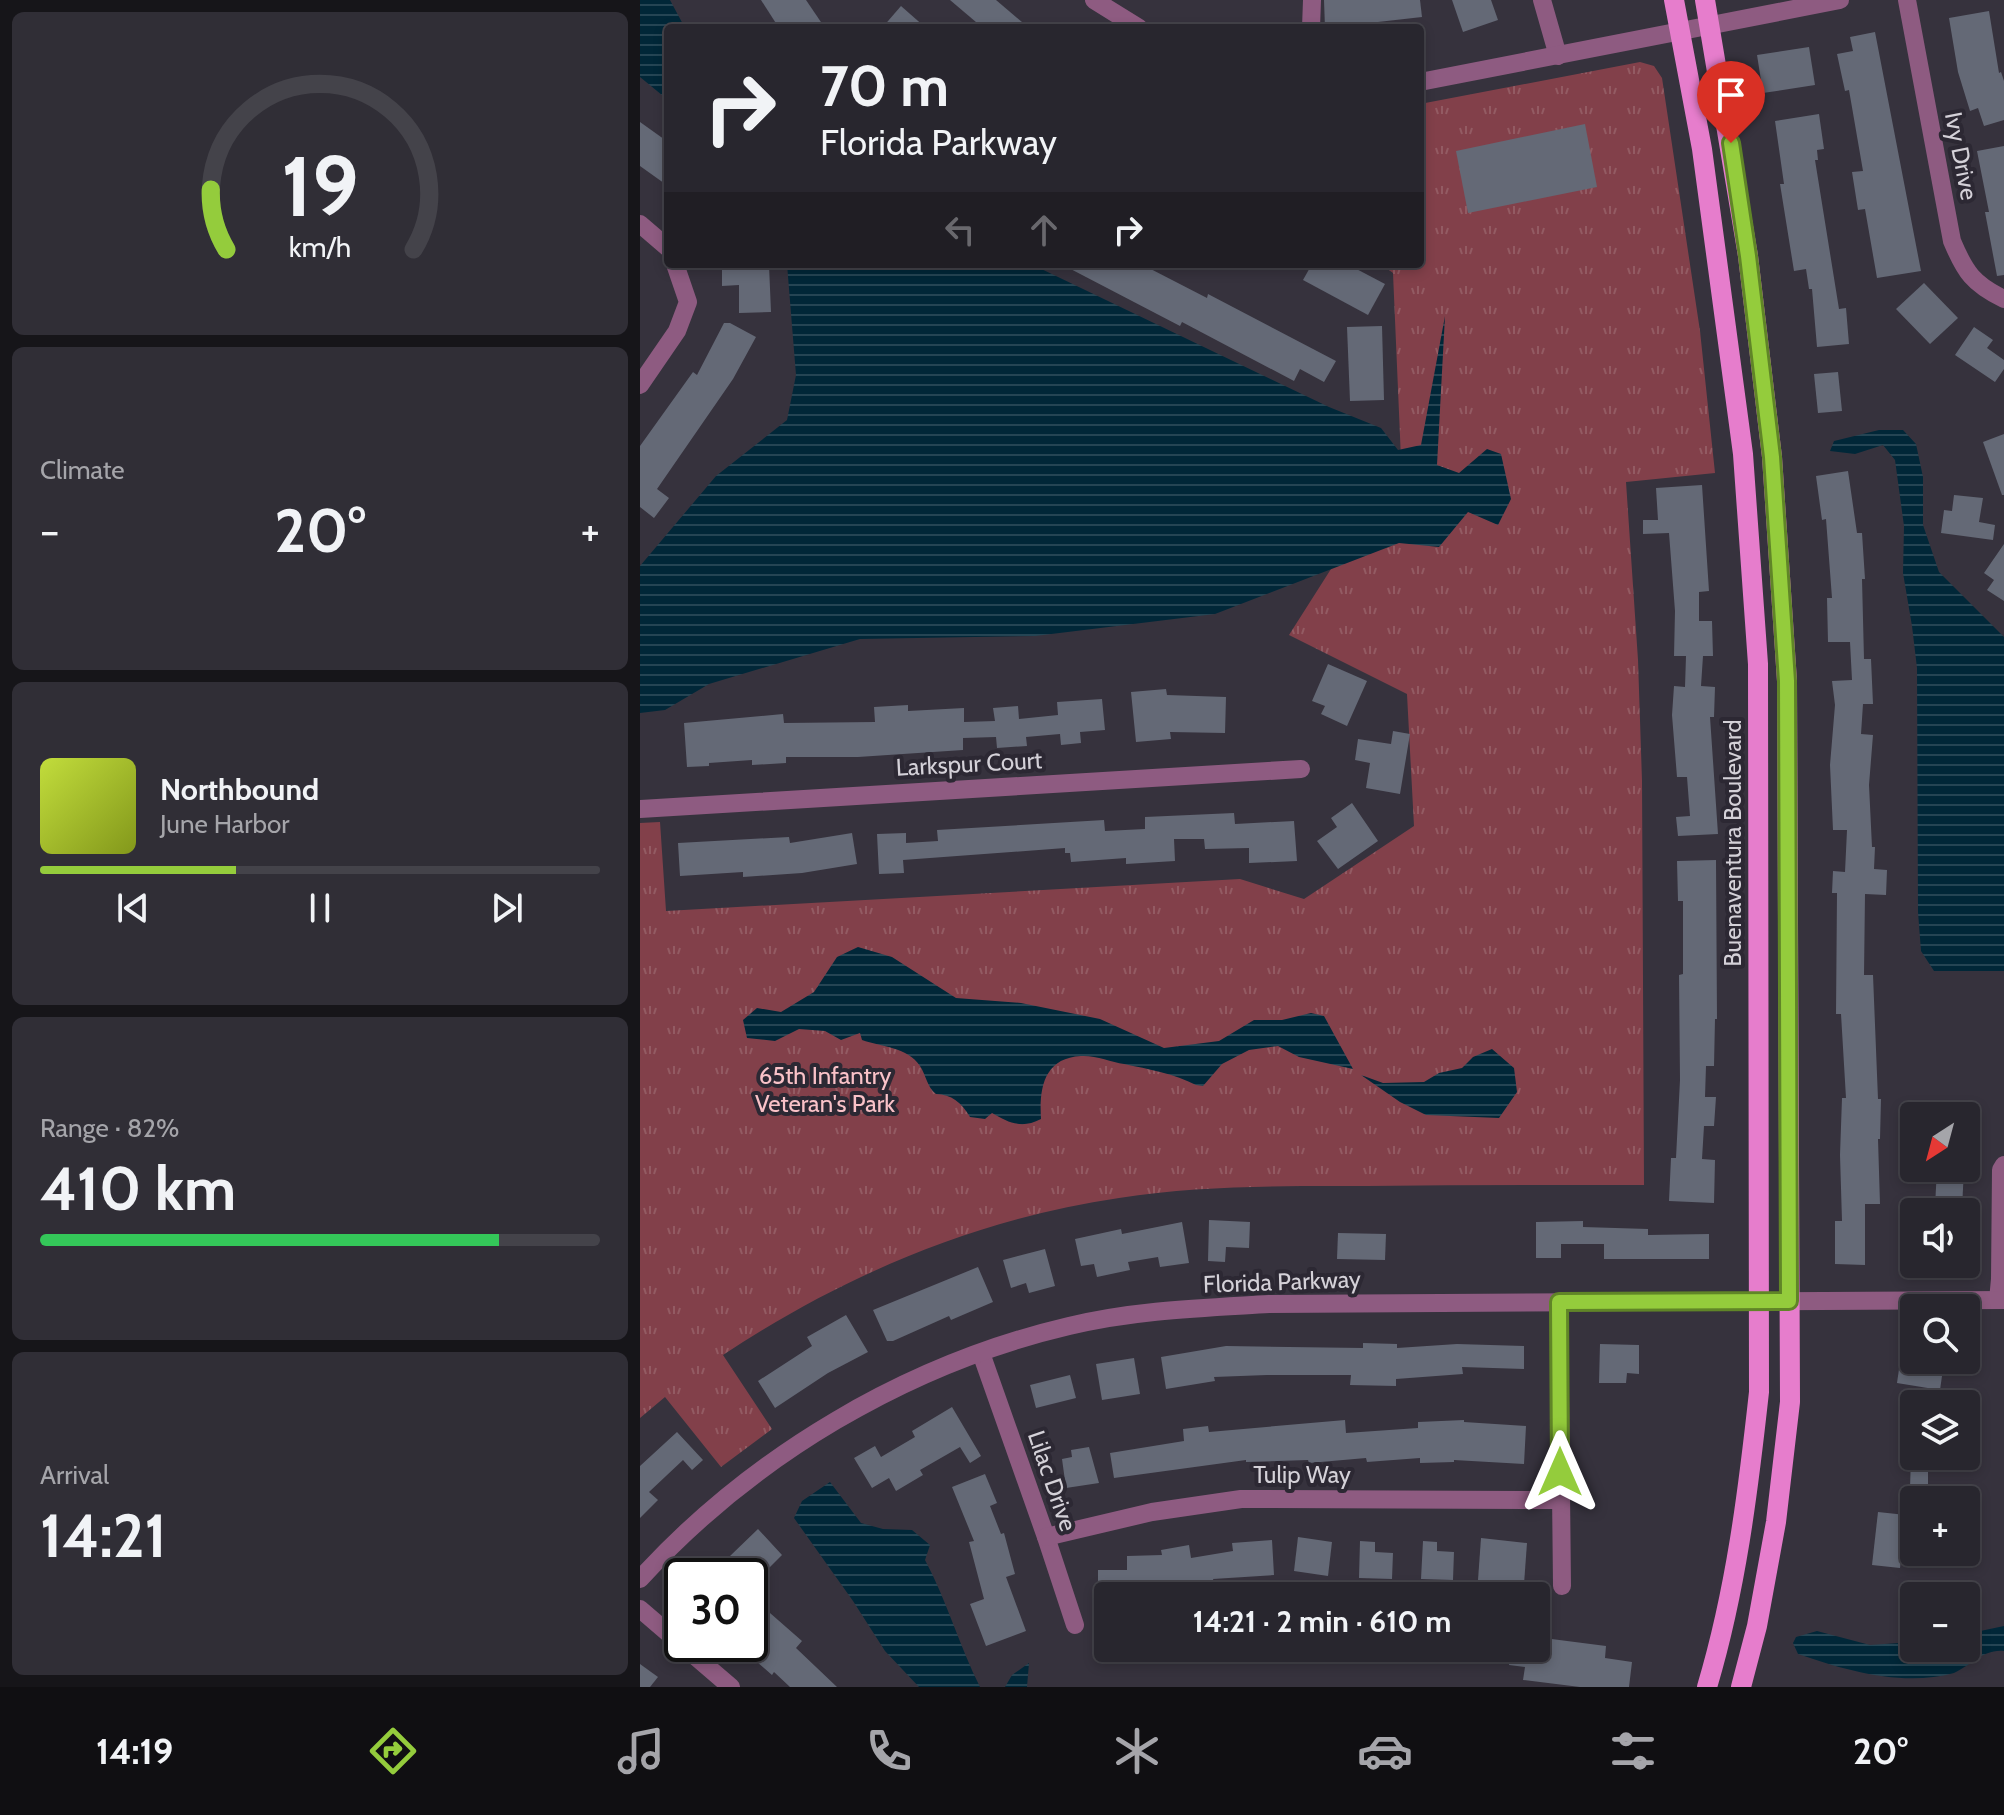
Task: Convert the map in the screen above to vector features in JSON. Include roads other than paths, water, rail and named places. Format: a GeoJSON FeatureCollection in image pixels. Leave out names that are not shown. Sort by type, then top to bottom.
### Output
{"type":"FeatureCollection","features":[{"type":"Feature","properties":{"kind":"main road","name":"Buenaventura Boulevard"},"geometry":{"type":"LineString","coordinates":[[1674,0],[1702,149],[1743,454],[1758,664],[1759,1392],[1747,1503],[1727,1613],[1707,1687]]}},
{"type":"Feature","properties":{"kind":"main road"},"geometry":{"type":"LineString","coordinates":[[1705,0],[1748,256],[1766,411],[1787,681],[1790,1402],[1776,1522],[1757,1626],[1741,1687]]}},
{"type":"Feature","properties":{"kind":"street"},"geometry":{"type":"LineString","coordinates":[[1094,0],[1133,24]]}},
{"type":"Feature","properties":{"kind":"street"},"geometry":{"type":"LineString","coordinates":[[1311,24],[1312,0]]}},
{"type":"Feature","properties":{"kind":"street"},"geometry":{"type":"LineString","coordinates":[[1542,0],[1558,56]]}},
{"type":"Feature","properties":{"kind":"street"},"geometry":{"type":"LineString","coordinates":[[1424,81],[1840,0]]}},
{"type":"Feature","properties":{"kind":"street","name":"Ivy Drive"},"geometry":{"type":"LineString","coordinates":[[1907,0],[1952,241],[1964,269],[1981,288],[2004,299]]}},
{"type":"Feature","properties":{"kind":"street"},"geometry":{"type":"LineString","coordinates":[[640,224],[664,245]]}},
{"type":"Feature","properties":{"kind":"street"},"geometry":{"type":"LineString","coordinates":[[640,385],[677,331],[688,302],[676,268]]}},
{"type":"Feature","properties":{"kind":"street","name":"Larkspur Court"},"geometry":{"type":"LineString","coordinates":[[640,809],[1301,769]]}},
{"type":"Feature","properties":{"kind":"street"},"geometry":{"type":"LineString","coordinates":[[2001,1300],[2001,1170],[2004,1165]]}},
{"type":"Feature","properties":{"kind":"street","name":"Florida Parkway"},"geometry":{"type":"LineString","coordinates":[[640,1579],[706,1515],[755,1474],[880,1397],[981,1353],[1069,1326],[1147,1312],[1269,1304],[2001,1300]]}},
{"type":"Feature","properties":{"kind":"street"},"geometry":{"type":"LineString","coordinates":[[1559,1302],[1562,1586]]}},
{"type":"Feature","properties":{"kind":"street","name":"Lilac Drive"},"geometry":{"type":"LineString","coordinates":[[981,1353],[1075,1625]]}},
{"type":"Feature","properties":{"kind":"street","name":"Tulip Way"},"geometry":{"type":"LineString","coordinates":[[1046,1537],[1152,1512],[1241,1499],[1560,1500]]}},
{"type":"Feature","properties":{"kind":"street"},"geometry":{"type":"LineString","coordinates":[[640,1609],[731,1687]]}},
{"type":"Feature","properties":{"kind":"water"},"geometry":{"type":"Polygon","coordinates":[[[640,0],[670,0],[683,24],[664,24],[664,97],[640,77],[640,0]]]}},
{"type":"Feature","properties":{"kind":"water"},"geometry":{"type":"Polygon","coordinates":[[[787,268],[1039,268],[1329,407],[1381,428],[1398,450],[1421,445],[1445,316],[1437,465],[1459,473],[1487,449],[1501,454],[1511,499],[1498,525],[1468,512],[1439,547],[1399,543],[1215,614],[1035,636],[860,639],[709,684],[665,710],[640,713],[640,566],[716,476],[787,420],[796,375],[787,268]]]}},
{"type":"Feature","properties":{"kind":"water"},"geometry":{"type":"Polygon","coordinates":[[[1879,430],[1903,430],[1916,444],[1923,477],[1923,525],[1939,572],[2004,637],[2004,971],[1934,971],[1921,951],[1918,912],[1917,668],[1903,573],[1904,526],[1895,460],[1883,445],[1855,454],[1830,451],[1834,441],[1879,430]]]}},
{"type":"Feature","properties":{"kind":"water"},"geometry":{"type":"Polygon","coordinates":[[[858,947],[892,957],[956,998],[1021,1003],[1100,1019],[1164,1048],[1219,1041],[1254,1020],[1282,1020],[1311,1013],[1324,1016],[1353,1069],[1299,1057],[1278,1046],[1249,1050],[1222,1064],[1203,1086],[1161,1072],[1081,1056],[1059,1062],[1052,1069],[1043,1086],[1041,1119],[1022,1124],[992,1113],[985,1119],[970,1117],[956,1100],[933,1091],[920,1066],[909,1055],[862,1040],[860,1033],[841,1040],[825,1031],[799,1029],[775,1041],[747,1038],[743,1020],[757,1008],[781,1012],[814,992],[837,957],[858,947]]]}},
{"type":"Feature","properties":{"kind":"water"},"geometry":{"type":"Polygon","coordinates":[[[1492,1049],[1514,1068],[1517,1092],[1499,1118],[1426,1115],[1400,1102],[1361,1075],[1383,1083],[1424,1082],[1439,1073],[1462,1068],[1473,1057],[1492,1049]]]}},
{"type":"Feature","properties":{"kind":"water"},"geometry":{"type":"Polygon","coordinates":[[[830,1482],[861,1523],[883,1529],[912,1530],[930,1545],[925,1560],[980,1687],[919,1687],[885,1651],[794,1518],[802,1501],[830,1482]]]}},
{"type":"Feature","properties":{"kind":"water"},"geometry":{"type":"Polygon","coordinates":[[[2004,1626],[2004,1651],[1990,1652],[1980,1657],[1980,1631],[2004,1626]]]}},
{"type":"Feature","properties":{"kind":"water"},"geometry":{"type":"Polygon","coordinates":[[[1817,1631],[1870,1645],[1900,1643],[1900,1662],[1972,1662],[1954,1673],[1896,1678],[1856,1671],[1798,1654],[1793,1643],[1796,1637],[1817,1631]]]}},
{"type":"Feature","properties":{"kind":"water"},"geometry":{"type":"Polygon","coordinates":[[[1029,1663],[1027,1687],[1005,1687],[1012,1675],[1029,1663]]]}},
{"type":"Feature","properties":{"kind":"park label","name":"65th Infantry Veteran's Park"},"geometry":{"type":"Point","coordinates":[825,1090]}}]}
